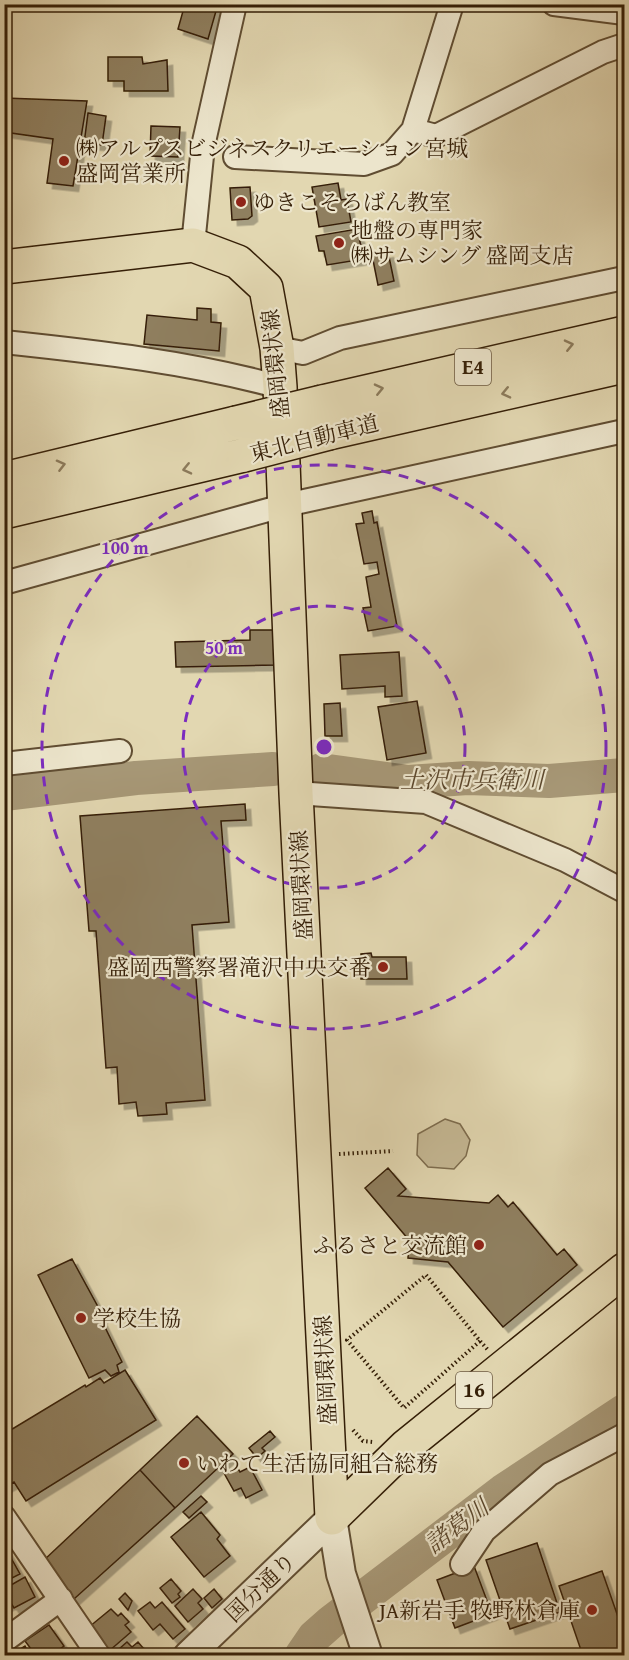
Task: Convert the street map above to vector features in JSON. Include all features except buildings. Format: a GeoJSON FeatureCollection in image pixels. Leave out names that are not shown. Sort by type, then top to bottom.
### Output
{"type":"FeatureCollection","features":[{"type":"Feature","properties":{"kind":"main road","name":"盛岡環状線"},"geometry":{"type":"LineString","coordinates":[[4,267],[194,245],[238,262],[266,288],[277,348],[280,387],[296,793],[332,1518]]}},
{"type":"Feature","properties":{"kind":"main road","name":"東北自動車道"},"geometry":{"type":"LineString","coordinates":[[4,479],[322,402],[624,333]]}},
{"type":"Feature","properties":{"kind":"main road","name":"東北自動車道"},"geometry":{"type":"LineString","coordinates":[[4,512],[624,366]]}},
{"type":"Feature","properties":{"kind":"main road","name":"16"},"geometry":{"type":"LineString","coordinates":[[332,1518],[406,1446],[624,1270]]}},
{"type":"Feature","properties":{"kind":"street"},"geometry":{"type":"LineString","coordinates":[[194,245],[203,146],[235,4]]}},
{"type":"Feature","properties":{"kind":"street"},"geometry":{"type":"LineString","coordinates":[[235,158],[315,152],[364,164],[392,154],[413,130],[452,4]]}},
{"type":"Feature","properties":{"kind":"street"},"geometry":{"type":"LineString","coordinates":[[554,4],[624,13]]}},
{"type":"Feature","properties":{"kind":"street"},"geometry":{"type":"LineString","coordinates":[[413,130],[436,136],[603,52],[624,45]]}},
{"type":"Feature","properties":{"kind":"street"},"geometry":{"type":"LineString","coordinates":[[277,348],[303,353],[340,338],[624,278]]}},
{"type":"Feature","properties":{"kind":"street"},"geometry":{"type":"LineString","coordinates":[[4,342],[161,361],[227,373],[280,387]]}},
{"type":"Feature","properties":{"kind":"street"},"geometry":{"type":"LineString","coordinates":[[4,583],[286,505],[624,431]]}},
{"type":"Feature","properties":{"kind":"street"},"geometry":{"type":"LineString","coordinates":[[4,764],[120,751]]}},
{"type":"Feature","properties":{"kind":"street"},"geometry":{"type":"LineString","coordinates":[[296,793],[426,802],[565,860],[624,891]]}},
{"type":"Feature","properties":{"kind":"street"},"geometry":{"type":"LineString","coordinates":[[462,1564],[484,1531],[550,1474],[624,1435]]}},
{"type":"Feature","properties":{"kind":"street"},"geometry":{"type":"LineString","coordinates":[[4,1517],[99,1656]]}},
{"type":"Feature","properties":{"kind":"street"},"geometry":{"type":"LineString","coordinates":[[332,1518],[341,1574],[364,1644]]}},
{"type":"Feature","properties":{"kind":"street","name":"国分通り"},"geometry":{"type":"LineString","coordinates":[[189,1656],[332,1518]]}},
{"type":"Feature","properties":{"kind":"street"},"geometry":{"type":"LineString","coordinates":[[4,1641],[61,1599]]}},
{"type":"Feature","properties":{"kind":"path"},"geometry":{"type":"LineString","coordinates":[[337,1154],[393,1151]]}},
{"type":"Feature","properties":{"kind":"path"},"geometry":{"type":"LineString","coordinates":[[347,1340],[426,1275],[492,1355]]}},
{"type":"Feature","properties":{"kind":"path"},"geometry":{"type":"LineString","coordinates":[[347,1328],[347,1352]]}},
{"type":"Feature","properties":{"kind":"path"},"geometry":{"type":"LineString","coordinates":[[347,1340],[404,1408],[480,1341]]}},
{"type":"Feature","properties":{"kind":"path"},"geometry":{"type":"LineString","coordinates":[[349,1423],[363,1441],[377,1443]]}},
{"type":"Feature","properties":{"kind":"shaded area"},"geometry":{"type":"Polygon","coordinates":[[[445,1119],[460,1124],[470,1140],[466,1156],[454,1169],[428,1167],[417,1155],[418,1134],[445,1119]]]}},
{"type":"Feature","properties":{"kind":"waterway","name":"土沢市兵衛川"},"geometry":{"type":"LineString","coordinates":[[4,794],[136,778],[273,769]]}},
{"type":"Feature","properties":{"kind":"waterway","name":"土沢市兵衛川"},"geometry":{"type":"LineString","coordinates":[[321,770],[408,782],[468,778],[549,781],[624,775]]}},
{"type":"Feature","properties":{"kind":"waterway","name":"諸葛川"},"geometry":{"type":"LineString","coordinates":[[301,1656],[314,1637],[331,1622],[503,1491],[624,1411]]}},
{"type":"Feature","properties":{"kind":"place","name":"㈱アルプスビジネスクリエーション宮城 盛岡営業所"},"geometry":{"type":"Point","coordinates":[64,161]}},
{"type":"Feature","properties":{"kind":"place","name":"ゆきこそろばん教室"},"geometry":{"type":"Point","coordinates":[241,202]}},
{"type":"Feature","properties":{"kind":"place","name":"地盤の専門家 ㈱サムシング 盛岡支店"},"geometry":{"type":"Point","coordinates":[339,243]}},
{"type":"Feature","properties":{"kind":"place","name":"盛岡西警察署滝沢中央交番"},"geometry":{"type":"Point","coordinates":[383,967]}},
{"type":"Feature","properties":{"kind":"place","name":"ふるさと交流館"},"geometry":{"type":"Point","coordinates":[479,1245]}},
{"type":"Feature","properties":{"kind":"place","name":"学校生協"},"geometry":{"type":"Point","coordinates":[81,1318]}},
{"type":"Feature","properties":{"kind":"place","name":"いわて生活協同組合総務"},"geometry":{"type":"Point","coordinates":[184,1463]}},
{"type":"Feature","properties":{"kind":"place","name":"JA新岩手 牧野林倉庫"},"geometry":{"type":"Point","coordinates":[592,1610]}}]}
